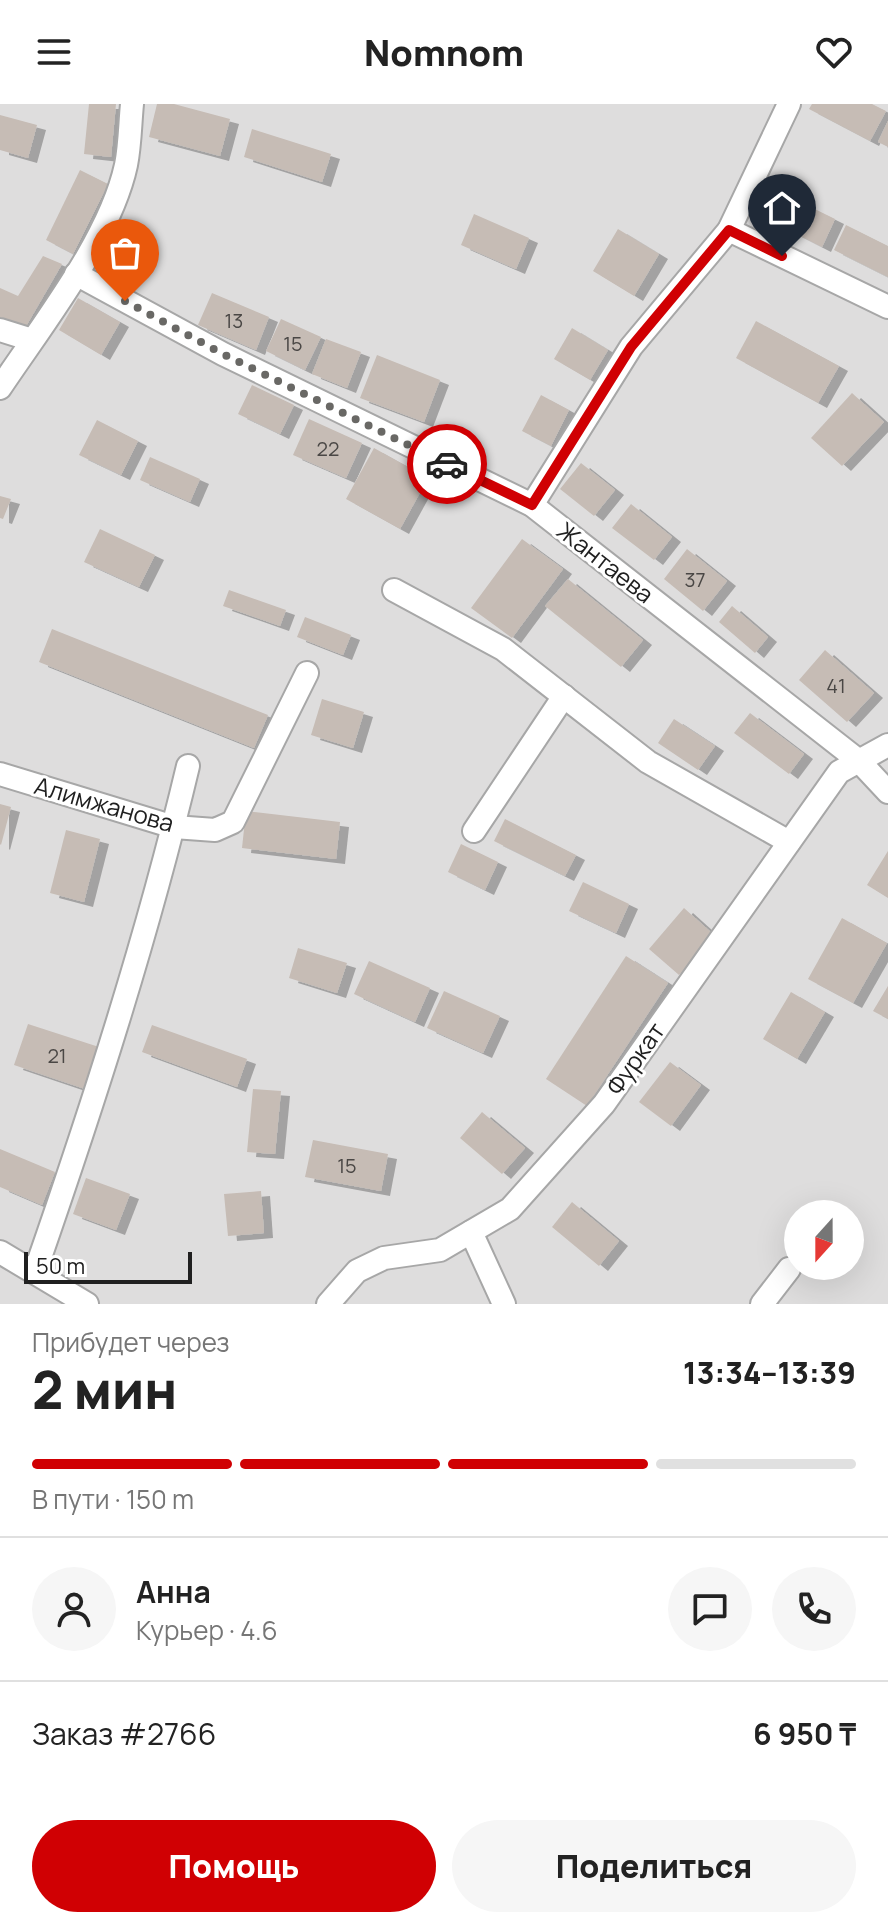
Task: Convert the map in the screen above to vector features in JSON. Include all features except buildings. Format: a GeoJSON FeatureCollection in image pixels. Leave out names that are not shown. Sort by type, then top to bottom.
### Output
{"type":"FeatureCollection","features":[{"type":"Feature","properties":{"kind":"street"},"geometry":{"type":"LineString","coordinates":[[0,388],[76,274],[114,202],[126,165],[132,104]]}},
{"type":"Feature","properties":{"kind":"street"},"geometry":{"type":"LineString","coordinates":[[532,505],[631,347],[729,230],[789,104]]}},
{"type":"Feature","properties":{"kind":"street"},"geometry":{"type":"LineString","coordinates":[[729,230],[888,307]]}},
{"type":"Feature","properties":{"kind":"street","name":"Жантаева"},"geometry":{"type":"LineString","coordinates":[[76,274],[223,354],[532,505],[859,761],[888,792]]}},
{"type":"Feature","properties":{"kind":"street"},"geometry":{"type":"LineString","coordinates":[[0,330],[32,340]]}},
{"type":"Feature","properties":{"kind":"street"},"geometry":{"type":"LineString","coordinates":[[394,590],[503,649],[648,762],[789,842]]}},
{"type":"Feature","properties":{"kind":"street","name":"Алимжанова"},"geometry":{"type":"LineString","coordinates":[[0,774],[174,827],[215,830],[233,822],[307,673]]}},
{"type":"Feature","properties":{"kind":"street"},"geometry":{"type":"LineString","coordinates":[[474,831],[564,696]]}},
{"type":"Feature","properties":{"kind":"street","name":"Фуркат"},"geometry":{"type":"LineString","coordinates":[[328,1304],[357,1271],[384,1258],[440,1250],[510,1209],[604,1104],[839,772],[888,745]]}},
{"type":"Feature","properties":{"kind":"street"},"geometry":{"type":"LineString","coordinates":[[35,1272],[107,1064],[174,827],[188,766]]}},
{"type":"Feature","properties":{"kind":"street"},"geometry":{"type":"LineString","coordinates":[[471,1232],[504,1304]]}},
{"type":"Feature","properties":{"kind":"street"},"geometry":{"type":"LineString","coordinates":[[0,1252],[87,1304]]}},
{"type":"Feature","properties":{"kind":"street"},"geometry":{"type":"LineString","coordinates":[[762,1304],[784,1275]]}},
{"type":"Feature","properties":{"kind":"shaded area"},"geometry":{"type":"Polygon","coordinates":[[[0,104],[888,104],[888,1304],[0,1304],[0,104]]]}},
{"type":"Feature","properties":{"kind":"way so far"},"geometry":{"type":"LineString","coordinates":[[125,301],[223,354],[447,464]]}},
{"type":"Feature","properties":{"kind":"route"},"geometry":{"type":"LineString","coordinates":[[447,464],[532,505],[631,347],[729,230],[782,256]]}}]}
